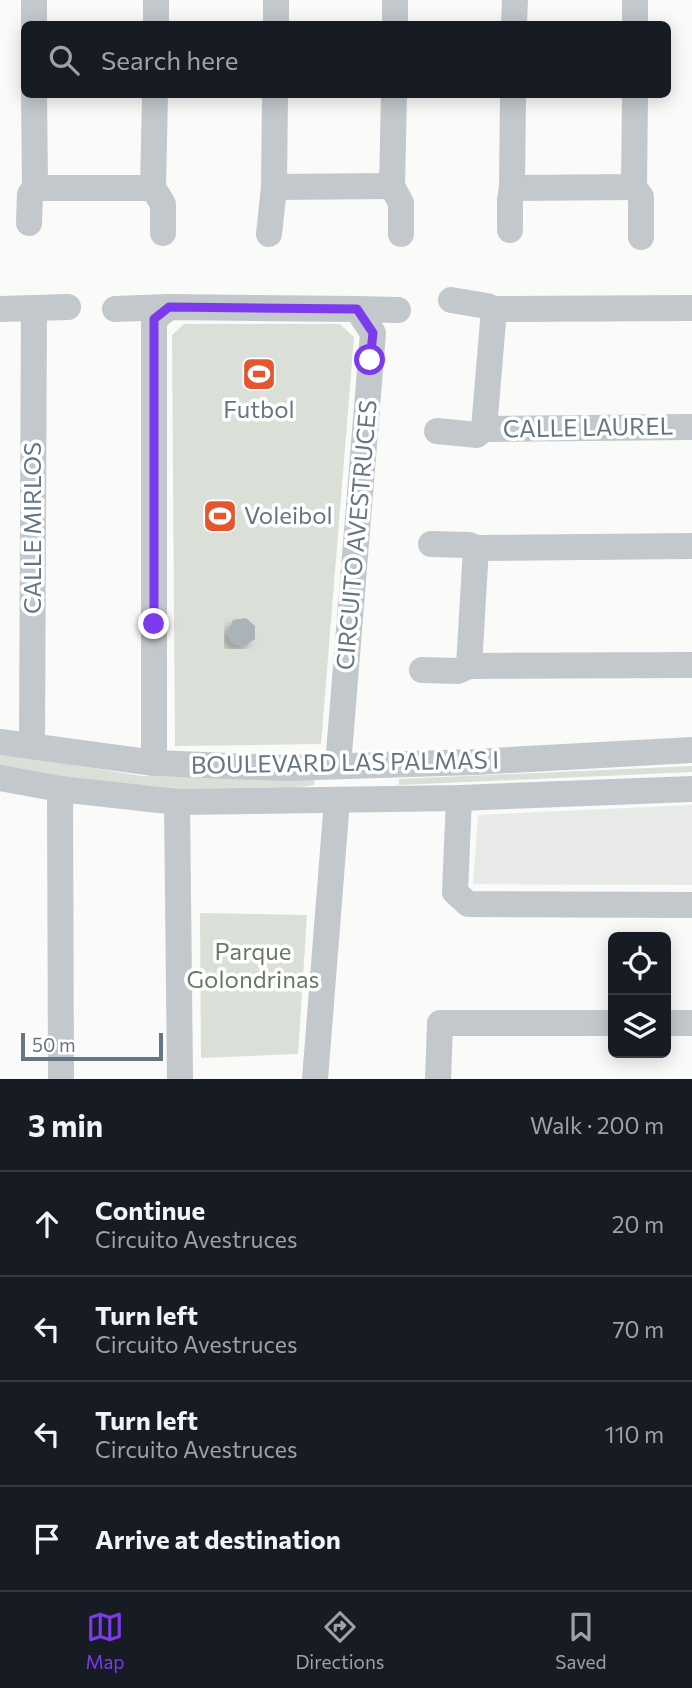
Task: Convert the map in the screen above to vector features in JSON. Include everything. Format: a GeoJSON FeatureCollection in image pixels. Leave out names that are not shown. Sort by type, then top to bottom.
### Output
{"type":"FeatureCollection","features":[{"type":"Feature","properties":{"kind":"street"},"geometry":{"type":"LineString","coordinates":[[34,0],[34,21]]}},
{"type":"Feature","properties":{"kind":"street"},"geometry":{"type":"LineString","coordinates":[[156,0],[156,21]]}},
{"type":"Feature","properties":{"kind":"street"},"geometry":{"type":"LineString","coordinates":[[276,0],[276,21]]}},
{"type":"Feature","properties":{"kind":"street"},"geometry":{"type":"LineString","coordinates":[[395,0],[395,21]]}},
{"type":"Feature","properties":{"kind":"street"},"geometry":{"type":"LineString","coordinates":[[514,21],[515,0]]}},
{"type":"Feature","properties":{"kind":"street"},"geometry":{"type":"LineString","coordinates":[[635,0],[635,21]]}},
{"type":"Feature","properties":{"kind":"street"},"geometry":{"type":"LineString","coordinates":[[29,223],[30,194],[35,188],[34,98]]}},
{"type":"Feature","properties":{"kind":"street"},"geometry":{"type":"LineString","coordinates":[[155,98],[153,188],[163,204],[163,233]]}},
{"type":"Feature","properties":{"kind":"street"},"geometry":{"type":"LineString","coordinates":[[269,234],[274,187],[275,98]]}},
{"type":"Feature","properties":{"kind":"street"},"geometry":{"type":"LineString","coordinates":[[394,98],[392,186],[401,203],[401,234]]}},
{"type":"Feature","properties":{"kind":"street"},"geometry":{"type":"LineString","coordinates":[[510,230],[513,98]]}},
{"type":"Feature","properties":{"kind":"street"},"geometry":{"type":"LineString","coordinates":[[635,98],[634,187],[641,197],[641,237]]}},
{"type":"Feature","properties":{"kind":"street"},"geometry":{"type":"LineString","coordinates":[[274,187],[392,186]]}},
{"type":"Feature","properties":{"kind":"street"},"geometry":{"type":"LineString","coordinates":[[512,188],[634,187]]}},
{"type":"Feature","properties":{"kind":"street"},"geometry":{"type":"LineString","coordinates":[[35,188],[153,188]]}},
{"type":"Feature","properties":{"kind":"street"},"geometry":{"type":"LineString","coordinates":[[451,300],[494,309],[692,308]]}},
{"type":"Feature","properties":{"kind":"street"},"geometry":{"type":"LineString","coordinates":[[0,309],[68,307]]}},
{"type":"Feature","properties":{"kind":"street"},"geometry":{"type":"LineString","coordinates":[[154,763],[154,319],[169,307]]}},
{"type":"Feature","properties":{"kind":"street"},"geometry":{"type":"LineString","coordinates":[[115,309],[169,307],[398,310]]}},
{"type":"Feature","properties":{"kind":"street","name":"CALLE MIRLOS"},"geometry":{"type":"LineString","coordinates":[[32,746],[34,309]]}},
{"type":"Feature","properties":{"kind":"street","name":"CIRCUITO AVESTRUCES"},"geometry":{"type":"LineString","coordinates":[[338,766],[373,333],[357,309]]}},
{"type":"Feature","properties":{"kind":"street","name":"CALLE LAUREL"},"geometry":{"type":"LineString","coordinates":[[484,429],[494,309]]}},
{"type":"Feature","properties":{"kind":"street","name":"CALLE LAUREL"},"geometry":{"type":"LineString","coordinates":[[437,431],[477,435],[484,429],[692,427]]}},
{"type":"Feature","properties":{"kind":"street"},"geometry":{"type":"LineString","coordinates":[[431,544],[469,545],[476,548],[692,546]]}},
{"type":"Feature","properties":{"kind":"street"},"geometry":{"type":"LineString","coordinates":[[469,666],[476,548]]}},
{"type":"Feature","properties":{"kind":"street"},"geometry":{"type":"LineString","coordinates":[[422,670],[458,671],[469,666],[692,666]]}},
{"type":"Feature","properties":{"kind":"street","name":"BOULEVARD LAS PALMAS I"},"geometry":{"type":"LineString","coordinates":[[0,742],[154,763],[285,768],[474,762],[692,750]]}},
{"type":"Feature","properties":{"kind":"street"},"geometry":{"type":"LineString","coordinates":[[365,800],[366,765]]}},
{"type":"Feature","properties":{"kind":"street","name":"BOULEVARD LAS PALMAS I"},"geometry":{"type":"LineString","coordinates":[[0,778],[60,789],[177,802],[459,798],[692,789]]}},
{"type":"Feature","properties":{"kind":"street"},"geometry":{"type":"LineString","coordinates":[[60,789],[61,1079]]}},
{"type":"Feature","properties":{"kind":"street"},"geometry":{"type":"LineString","coordinates":[[459,798],[456,892],[468,904],[692,905]]}},
{"type":"Feature","properties":{"kind":"street"},"geometry":{"type":"LineString","coordinates":[[316,1079],[337,800]]}},
{"type":"Feature","properties":{"kind":"street"},"geometry":{"type":"LineString","coordinates":[[177,802],[180,1079]]}},
{"type":"Feature","properties":{"kind":"street"},"geometry":{"type":"LineString","coordinates":[[438,1079],[440,1023],[608,1023]]}},
{"type":"Feature","properties":{"kind":"street"},"geometry":{"type":"LineString","coordinates":[[671,1023],[692,1023]]}},
{"type":"Feature","properties":{"kind":"shaded area"},"geometry":{"type":"Polygon","coordinates":[[[692,805],[692,885],[473,884],[478,815],[692,805]]]}},
{"type":"Feature","properties":{"kind":"green space"},"geometry":{"type":"Polygon","coordinates":[[[184,324],[340,324],[354,337],[321,744],[175,746],[172,335],[184,324]]]}},
{"type":"Feature","properties":{"kind":"green space"},"geometry":{"type":"Polygon","coordinates":[[[0,753],[142,776],[315,779],[314,785],[288,789],[138,790],[0,768],[0,753]]]}},
{"type":"Feature","properties":{"kind":"green space"},"geometry":{"type":"Polygon","coordinates":[[[692,766],[692,772],[399,785],[399,779],[692,766]]]}},
{"type":"Feature","properties":{"kind":"green space","name":"Parque Golondrinas"},"geometry":{"type":"Polygon","coordinates":[[[200,913],[307,915],[298,1054],[201,1058],[200,913]]]}},
{"type":"Feature","properties":{"kind":"building"},"geometry":{"type":"Polygon","coordinates":[[[246,618],[255,626],[255,639],[245,646],[232,643],[227,632],[233,620],[246,618]]]}},
{"type":"Feature","properties":{"kind":"place","name":"Futbol"},"geometry":{"type":"Point","coordinates":[259,374]}},
{"type":"Feature","properties":{"kind":"place","name":"Voleibol"},"geometry":{"type":"Point","coordinates":[220,516]}},
{"type":"Feature","properties":{"kind":"route"},"geometry":{"type":"LineString","coordinates":[[154,624],[154,319],[169,307],[357,309],[373,333],[370,360]]}}]}
